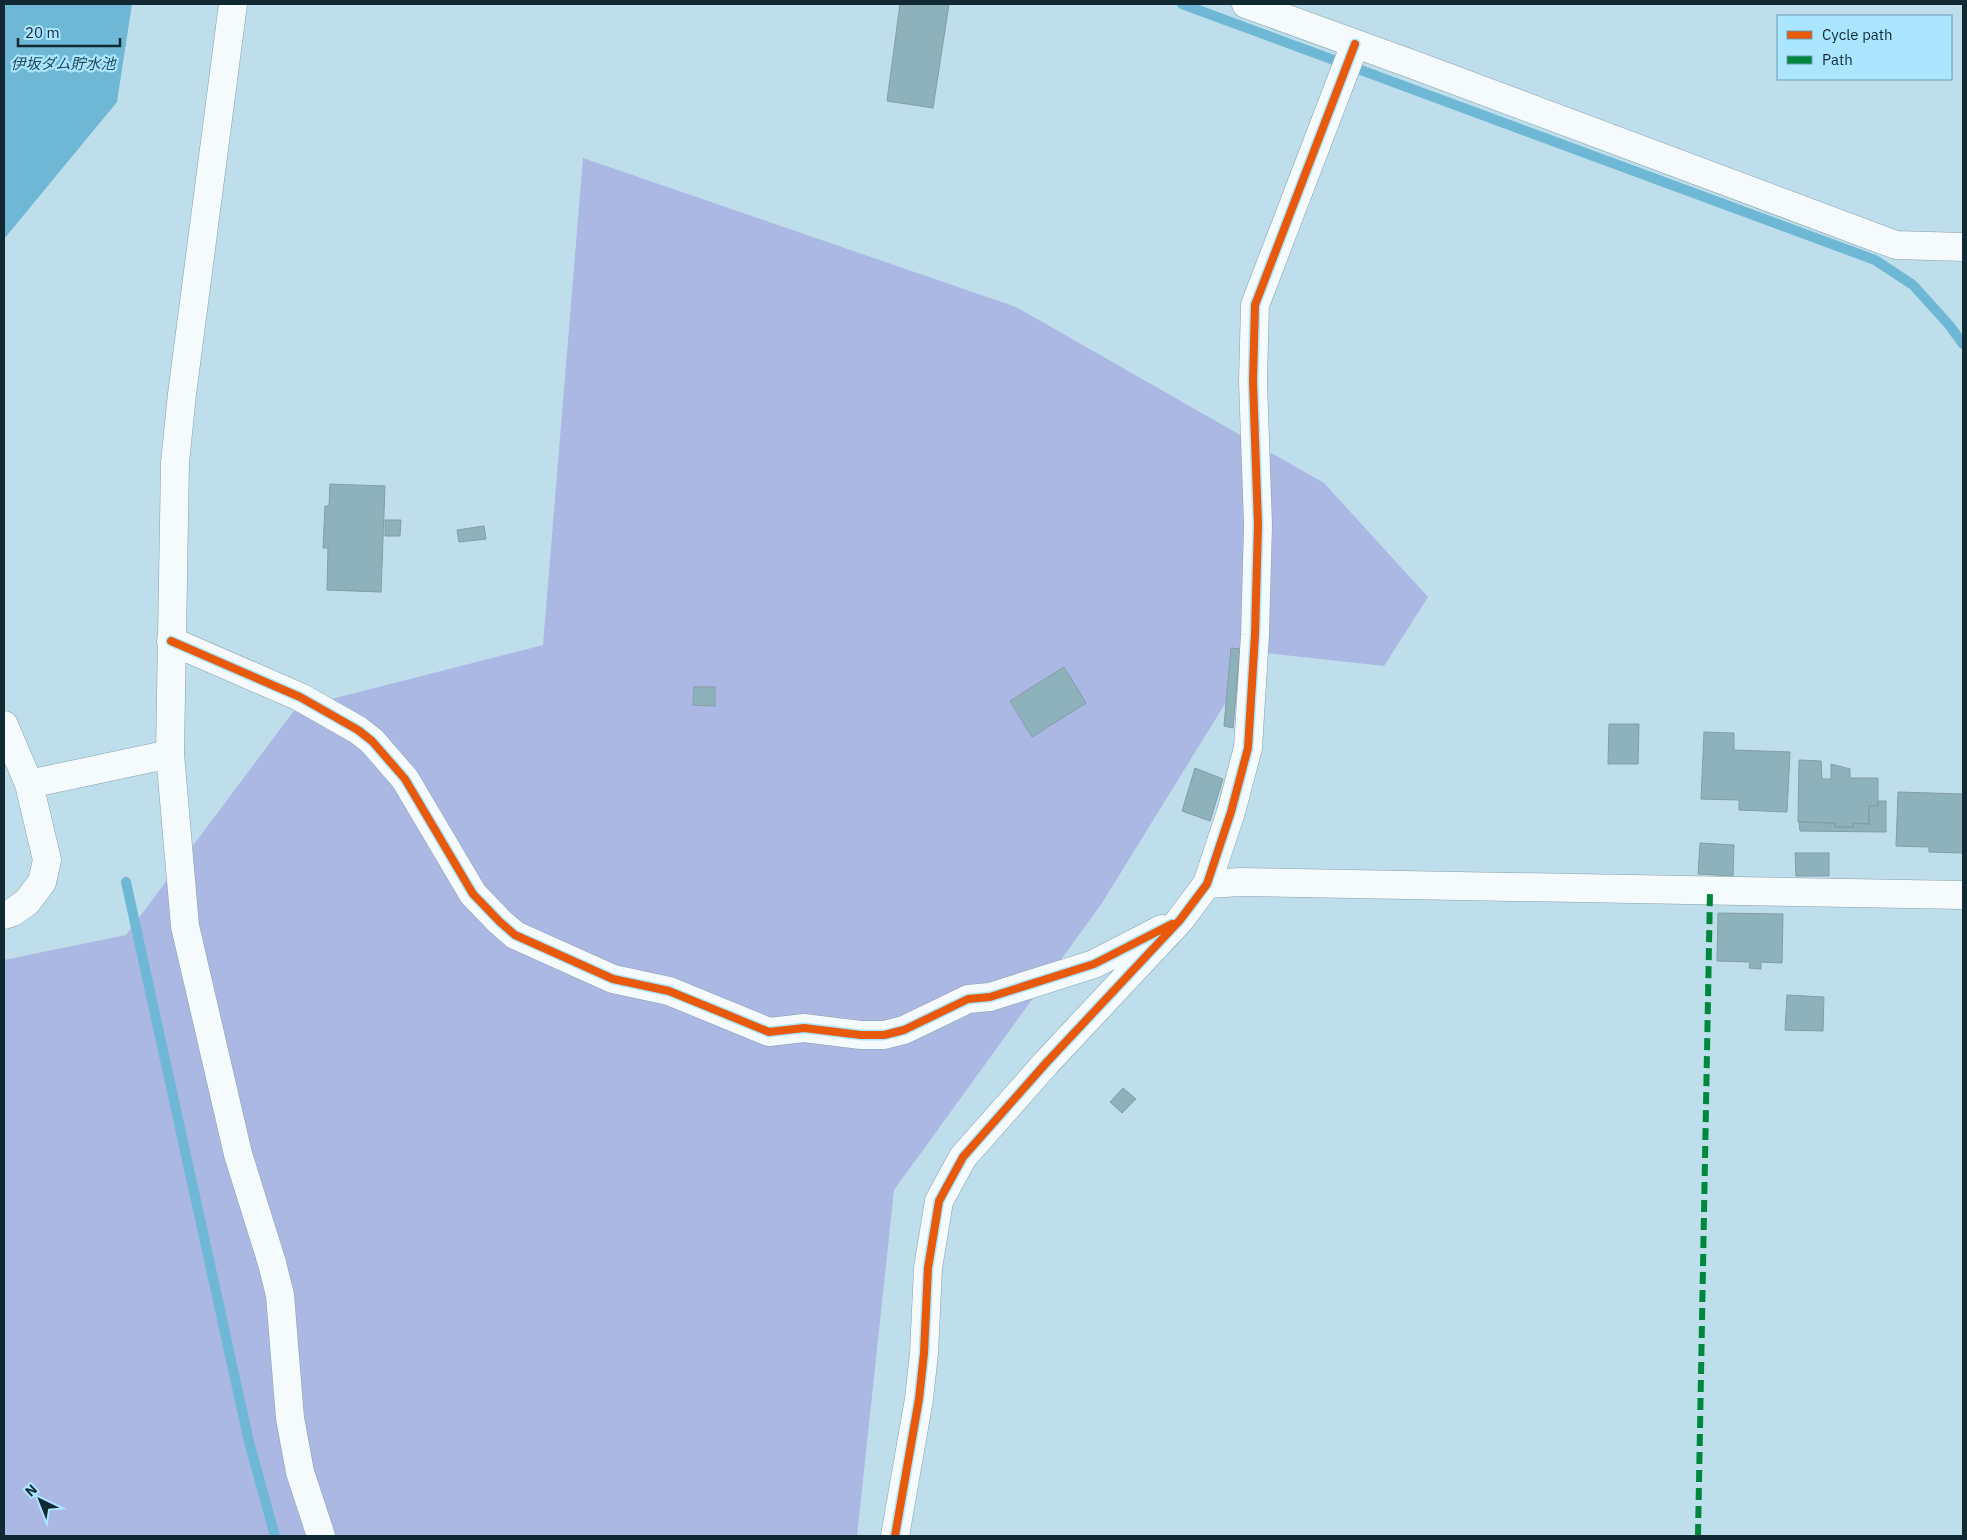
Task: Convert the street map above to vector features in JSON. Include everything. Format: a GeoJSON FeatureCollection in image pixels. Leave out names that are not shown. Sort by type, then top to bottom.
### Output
{"type":"FeatureCollection","features":[{"type":"Feature","properties":{"kind":"street"},"geometry":{"type":"LineString","coordinates":[[233,4],[183,384],[175,463],[170,754],[184,926],[238,1154],[272,1263],[280,1296],[290,1418],[300,1472],[321,1536]]}},
{"type":"Feature","properties":{"kind":"street"},"geometry":{"type":"LineString","coordinates":[[1246,4],[1354,46],[1896,245],[1963,247]]}},
{"type":"Feature","properties":{"kind":"street"},"geometry":{"type":"LineString","coordinates":[[895,1536],[919,1399],[924,1354],[928,1268],[938,1201],[963,1157],[1047,1062],[1180,920],[1207,884],[1231,812],[1245,758],[1252,708],[1258,526],[1253,381],[1255,305],[1354,46]]}},
{"type":"Feature","properties":{"kind":"street"},"geometry":{"type":"LineString","coordinates":[[171,641],[300,697],[358,730],[372,741],[398,769],[410,787],[473,894],[515,935],[613,979],[670,991],[752,1027],[768,1032],[804,1028],[860,1035],[884,1035],[904,1030],[968,999],[990,997],[1094,964],[1180,920]]}},
{"type":"Feature","properties":{"kind":"street"},"geometry":{"type":"LineString","coordinates":[[4,725],[30,784],[47,860],[42,882],[32,896],[13,912],[4,915]]}},
{"type":"Feature","properties":{"kind":"street"},"geometry":{"type":"LineString","coordinates":[[30,784],[170,754]]}},
{"type":"Feature","properties":{"kind":"street"},"geometry":{"type":"LineString","coordinates":[[1207,884],[1240,882],[1963,895]]}},
{"type":"Feature","properties":{"kind":"shaded area"},"geometry":{"type":"Polygon","coordinates":[[[583,158],[1016,307],[1324,483],[1428,597],[1384,666],[1257,652],[1102,903],[894,1190],[857,1536],[4,1536],[4,960],[126,935],[296,708],[543,645],[583,158]]]}},
{"type":"Feature","properties":{"kind":"water","name":"伊坂ダム貯水池"},"geometry":{"type":"Polygon","coordinates":[[[4,4],[132,4],[117,102],[4,239],[4,4]]]}},
{"type":"Feature","properties":{"kind":"building"},"geometry":{"type":"Polygon","coordinates":[[[900,4],[949,4],[933,108],[887,101],[900,4]]]}},
{"type":"Feature","properties":{"kind":"building"},"geometry":{"type":"Polygon","coordinates":[[[330,484],[385,486],[381,592],[327,590],[328,548],[323,548],[325,506],[329,506],[330,484]]]}},
{"type":"Feature","properties":{"kind":"building"},"geometry":{"type":"Polygon","coordinates":[[[385,520],[401,520],[400,536],[385,536],[385,520]]]}},
{"type":"Feature","properties":{"kind":"building"},"geometry":{"type":"Polygon","coordinates":[[[484,526],[486,539],[459,542],[457,530],[484,526]]]}},
{"type":"Feature","properties":{"kind":"building"},"geometry":{"type":"Polygon","coordinates":[[[1231,648],[1240,649],[1233,728],[1224,726],[1231,648]]]}},
{"type":"Feature","properties":{"kind":"building"},"geometry":{"type":"Polygon","coordinates":[[[1064,667],[1086,703],[1032,737],[1010,701],[1064,667]]]}},
{"type":"Feature","properties":{"kind":"building"},"geometry":{"type":"Polygon","coordinates":[[[694,687],[715,687],[715,706],[693,705],[694,687]]]}},
{"type":"Feature","properties":{"kind":"building"},"geometry":{"type":"Polygon","coordinates":[[[1609,724],[1639,724],[1638,764],[1608,764],[1609,724]]]}},
{"type":"Feature","properties":{"kind":"building"},"geometry":{"type":"Polygon","coordinates":[[[1704,732],[1734,733],[1734,750],[1790,752],[1787,812],[1739,810],[1739,800],[1701,799],[1704,732]]]}},
{"type":"Feature","properties":{"kind":"building"},"geometry":{"type":"Polygon","coordinates":[[[1799,760],[1821,761],[1822,779],[1831,779],[1831,764],[1850,769],[1850,778],[1878,778],[1878,806],[1869,806],[1869,824],[1853,823],[1854,827],[1835,827],[1835,823],[1798,822],[1799,760]]]}},
{"type":"Feature","properties":{"kind":"building"},"geometry":{"type":"Polygon","coordinates":[[[1195,768],[1223,779],[1210,821],[1182,811],[1195,768]]]}},
{"type":"Feature","properties":{"kind":"building"},"geometry":{"type":"Polygon","coordinates":[[[1898,792],[1963,794],[1963,853],[1929,852],[1929,847],[1896,846],[1898,792]]]}},
{"type":"Feature","properties":{"kind":"building"},"geometry":{"type":"Polygon","coordinates":[[[1878,801],[1886,801],[1886,832],[1800,831],[1799,822],[1835,823],[1835,827],[1854,827],[1853,823],[1869,824],[1869,806],[1878,806],[1878,801]]]}},
{"type":"Feature","properties":{"kind":"building"},"geometry":{"type":"Polygon","coordinates":[[[1700,843],[1734,845],[1733,876],[1698,874],[1700,843]]]}},
{"type":"Feature","properties":{"kind":"building"},"geometry":{"type":"Polygon","coordinates":[[[1795,853],[1829,853],[1829,876],[1796,876],[1795,853]]]}},
{"type":"Feature","properties":{"kind":"building"},"geometry":{"type":"Polygon","coordinates":[[[1718,913],[1783,914],[1782,963],[1761,962],[1761,969],[1749,968],[1750,962],[1717,961],[1718,913]]]}},
{"type":"Feature","properties":{"kind":"building"},"geometry":{"type":"Polygon","coordinates":[[[1787,995],[1824,997],[1823,1031],[1785,1030],[1787,995]]]}},
{"type":"Feature","properties":{"kind":"building"},"geometry":{"type":"Polygon","coordinates":[[[1123,1088],[1136,1099],[1122,1113],[1110,1102],[1123,1088]]]}},
{"type":"Feature","properties":{"kind":"waterway"},"geometry":{"type":"LineString","coordinates":[[1182,4],[1875,260],[1913,285],[1950,326],[1963,344]]}},
{"type":"Feature","properties":{"kind":"waterway"},"geometry":{"type":"LineString","coordinates":[[126,882],[249,1442],[275,1536]]}},
{"type":"Feature","properties":{"kind":"marked path"},"geometry":{"type":"LineString","coordinates":[[1698,1536],[1710,891]]}},
{"type":"Feature","properties":{"kind":"cycle path"},"geometry":{"type":"LineString","coordinates":[[895,1536],[919,1399],[924,1353],[928,1268],[939,1201],[963,1157],[1047,1062],[1180,920],[1207,884],[1231,812],[1248,748],[1255,635],[1258,525],[1253,381],[1255,305],[1355,44]]}},
{"type":"Feature","properties":{"kind":"cycle path"},"geometry":{"type":"LineString","coordinates":[[171,641],[300,697],[358,730],[372,741],[405,779],[473,894],[515,935],[613,979],[669,991],[769,1032],[804,1028],[861,1035],[884,1035],[904,1030],[968,999],[990,997],[1094,964],[1172,924]]}}]}
